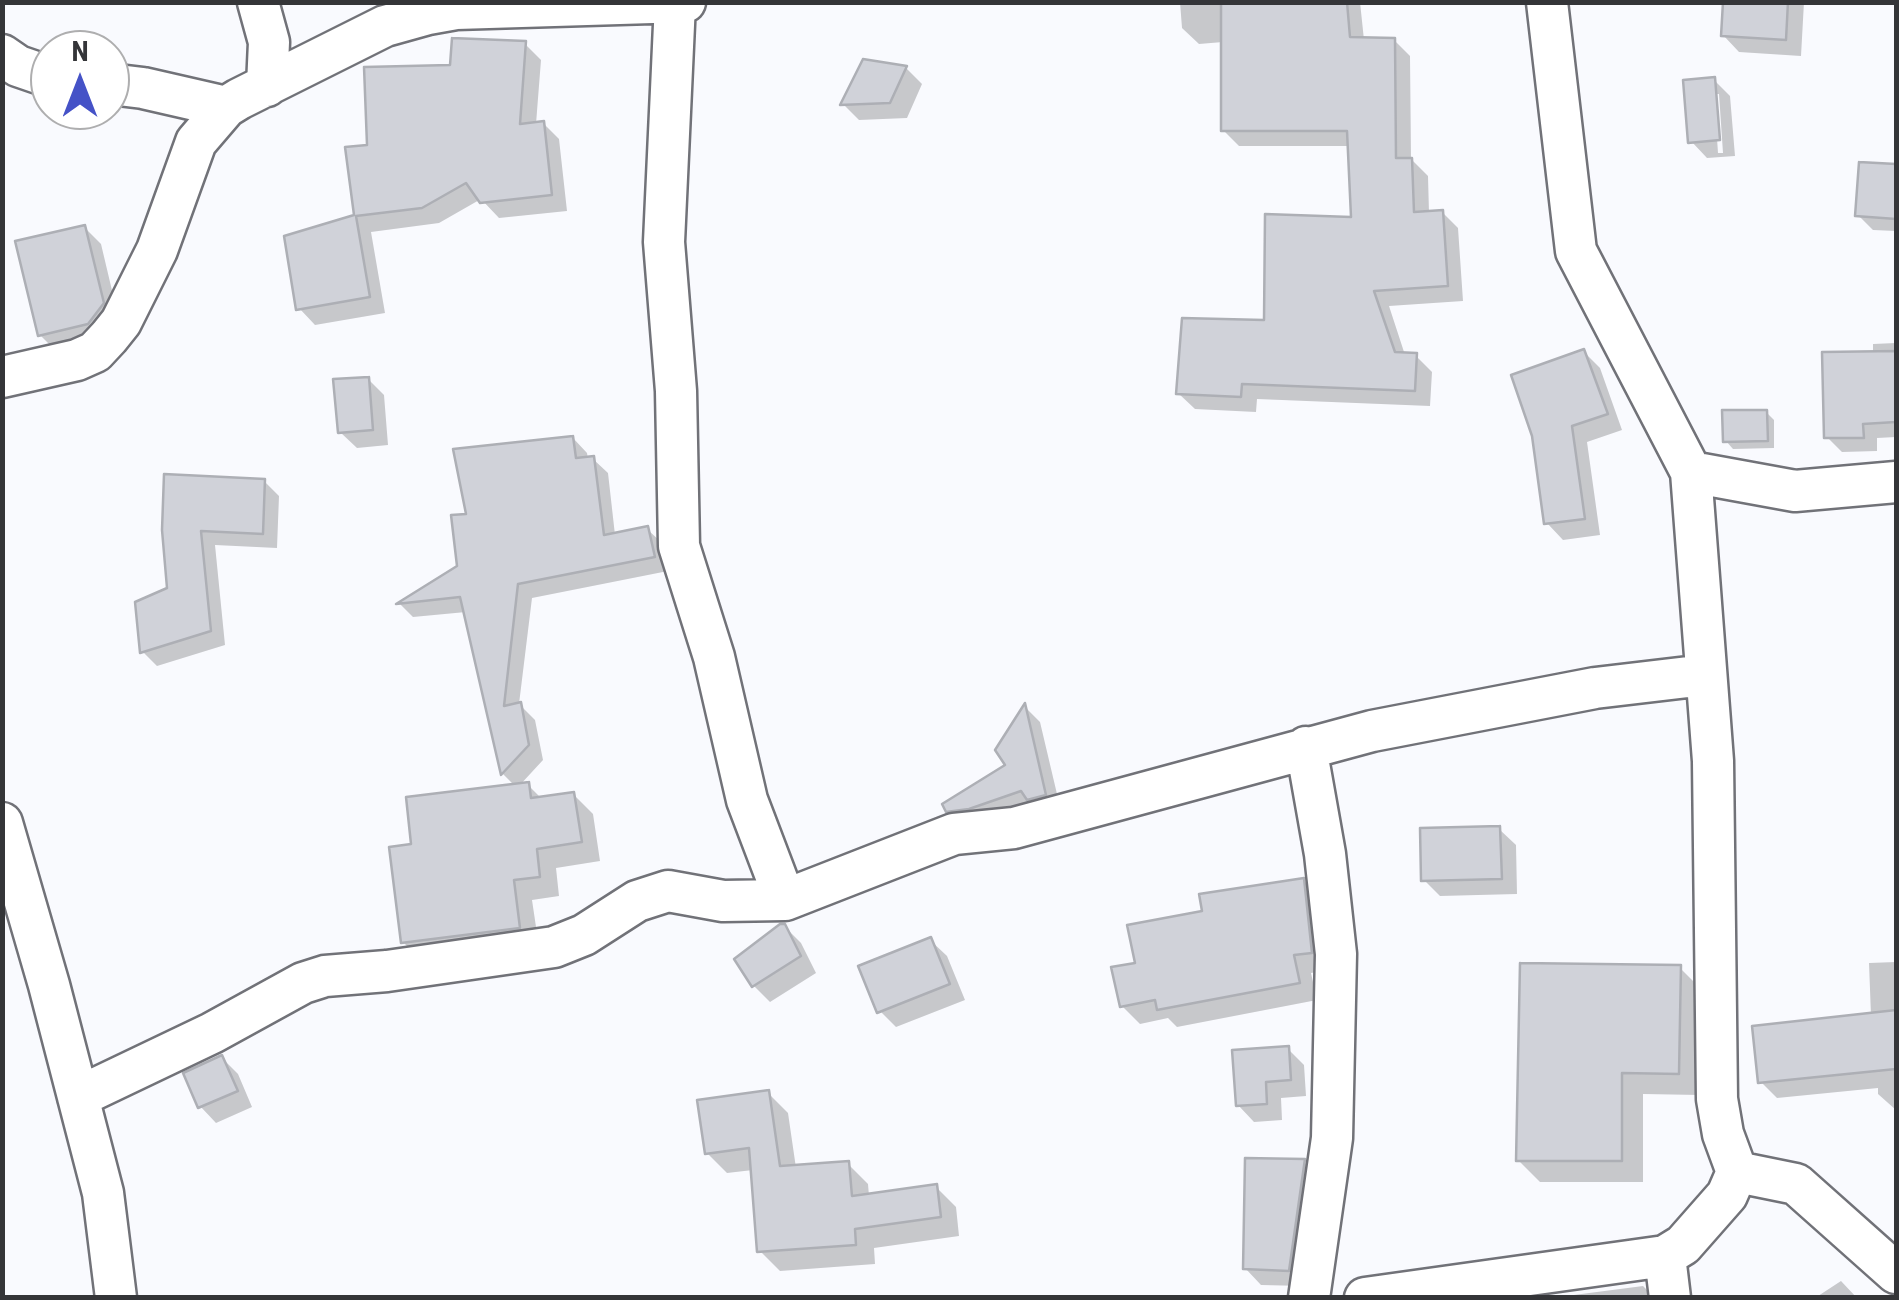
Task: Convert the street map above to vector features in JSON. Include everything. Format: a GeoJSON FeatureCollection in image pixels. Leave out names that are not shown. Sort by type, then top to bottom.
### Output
{"type":"FeatureCollection","features":[{"type":"Feature","properties":{"kind":"street"},"geometry":{"type":"LineString","coordinates":[[258,2],[269,42],[267,86]]}},
{"type":"Feature","properties":{"kind":"street"},"geometry":{"type":"LineString","coordinates":[[2,377],[77,360],[95,352],[109,337],[121,322],[158,250],[196,142],[226,107],[385,26],[428,14],[456,9],[684,2]]}},
{"type":"Feature","properties":{"kind":"street"},"geometry":{"type":"LineString","coordinates":[[1365,1298],[1665,1256],[1684,1245],[1732,1188],[1737,1172],[1722,1134],[1717,1099],[1713,761],[1691,472],[1576,251],[1547,2]]}},
{"type":"Feature","properties":{"kind":"street"},"geometry":{"type":"LineString","coordinates":[[674,3],[664,242],[676,391],[679,546],[714,657],[748,800],[784,900]]}},
{"type":"Feature","properties":{"kind":"street"},"geometry":{"type":"LineString","coordinates":[[2,55],[30,70]]}},
{"type":"Feature","properties":{"kind":"street"},"geometry":{"type":"LineString","coordinates":[[130,86],[226,107]]}},
{"type":"Feature","properties":{"kind":"street"},"geometry":{"type":"LineString","coordinates":[[1691,472],[1796,491],[1896,482]]}},
{"type":"Feature","properties":{"kind":"street"},"geometry":{"type":"LineString","coordinates":[[78,1097],[302,983],[324,976],[554,947],[584,934],[637,901],[668,892],[724,901],[784,900],[954,834],[1014,828],[1372,730],[1576,692],[1706,675]]}},
{"type":"Feature","properties":{"kind":"street"},"geometry":{"type":"LineString","coordinates":[[1306,747],[1325,854],[1336,954],[1332,1138],[1309,1298]]}},
{"type":"Feature","properties":{"kind":"street"},"geometry":{"type":"LineString","coordinates":[[2,823],[103,1193],[116,1298]]}},
{"type":"Feature","properties":{"kind":"street"},"geometry":{"type":"LineString","coordinates":[[1737,1172],[1796,1184],[1896,1273]]}},
{"type":"Feature","properties":{"kind":"street"},"geometry":{"type":"LineString","coordinates":[[1665,1256],[1670,1298]]}},
{"type":"Feature","properties":{"kind":"building"},"geometry":{"type":"Polygon","coordinates":[[[1221,2],[1347,2],[1350,37],[1395,38],[1396,158],[1412,158],[1414,212],[1443,210],[1448,286],[1374,291],[1395,352],[1417,353],[1415,391],[1242,384],[1241,397],[1176,394],[1182,318],[1264,320],[1265,214],[1351,217],[1347,131],[1221,131],[1221,2]]]}},
{"type":"Feature","properties":{"kind":"building"},"geometry":{"type":"Polygon","coordinates":[[[1723,2],[1788,2],[1786,40],[1721,36],[1723,2]]]}},
{"type":"Feature","properties":{"kind":"building"},"geometry":{"type":"Polygon","coordinates":[[[452,38],[526,41],[520,124],[544,121],[552,195],[480,203],[466,183],[422,208],[356,216],[370,297],[296,310],[284,236],[354,215],[345,147],[367,145],[364,67],[450,65],[452,38]]]}},
{"type":"Feature","properties":{"kind":"building"},"geometry":{"type":"Polygon","coordinates":[[[863,59],[907,66],[890,103],[840,105],[863,59]]]}},
{"type":"Feature","properties":{"kind":"building"},"geometry":{"type":"Polygon","coordinates":[[[1715,77],[1720,140],[1688,143],[1683,80],[1715,77]]]}},
{"type":"Feature","properties":{"kind":"building"},"geometry":{"type":"Polygon","coordinates":[[[1859,162],[1896,164],[1896,219],[1855,216],[1859,162]]]}},
{"type":"Feature","properties":{"kind":"building"},"geometry":{"type":"Polygon","coordinates":[[[85,225],[104,303],[88,324],[38,336],[15,241],[85,225]]]}},
{"type":"Feature","properties":{"kind":"building"},"geometry":{"type":"Polygon","coordinates":[[[1584,349],[1608,414],[1572,426],[1585,519],[1544,524],[1532,436],[1511,375],[1584,349]]]}},
{"type":"Feature","properties":{"kind":"building"},"geometry":{"type":"Polygon","coordinates":[[[1896,351],[1896,422],[1863,424],[1864,438],[1824,438],[1822,352],[1896,351]]]}},
{"type":"Feature","properties":{"kind":"building"},"geometry":{"type":"Polygon","coordinates":[[[369,377],[373,430],[338,433],[333,379],[369,377]]]}},
{"type":"Feature","properties":{"kind":"building"},"geometry":{"type":"Polygon","coordinates":[[[1722,410],[1767,410],[1768,441],[1723,442],[1722,410]]]}},
{"type":"Feature","properties":{"kind":"building"},"geometry":{"type":"Polygon","coordinates":[[[573,436],[576,458],[594,456],[604,535],[648,526],[655,557],[518,584],[504,706],[521,702],[529,745],[501,775],[460,597],[396,604],[457,566],[451,515],[466,514],[453,449],[573,436]]]}},
{"type":"Feature","properties":{"kind":"building"},"geometry":{"type":"Polygon","coordinates":[[[164,474],[265,479],[263,534],[201,531],[211,631],[140,653],[135,602],[167,588],[162,530],[164,474]]]}},
{"type":"Feature","properties":{"kind":"building"},"geometry":{"type":"Polygon","coordinates":[[[1025,703],[1046,795],[1027,800],[1021,791],[969,809],[946,812],[942,804],[1005,765],[995,750],[1025,703]]]}},
{"type":"Feature","properties":{"kind":"building"},"geometry":{"type":"Polygon","coordinates":[[[529,782],[531,798],[574,792],[582,842],[537,849],[540,877],[514,880],[520,928],[401,943],[389,847],[411,844],[406,797],[529,782]]]}},
{"type":"Feature","properties":{"kind":"building"},"geometry":{"type":"Polygon","coordinates":[[[1500,826],[1502,879],[1421,881],[1420,828],[1500,826]]]}},
{"type":"Feature","properties":{"kind":"building"},"geometry":{"type":"Polygon","coordinates":[[[1304,878],[1312,953],[1294,955],[1300,983],[1157,1010],[1155,1000],[1120,1007],[1111,967],[1135,963],[1127,925],[1202,911],[1199,894],[1304,878]]]}},
{"type":"Feature","properties":{"kind":"building"},"geometry":{"type":"Polygon","coordinates":[[[785,924],[801,956],[752,987],[734,959],[785,924]]]}},
{"type":"Feature","properties":{"kind":"building"},"geometry":{"type":"Polygon","coordinates":[[[931,937],[950,984],[877,1013],[858,966],[931,937]]]}},
{"type":"Feature","properties":{"kind":"building"},"geometry":{"type":"Polygon","coordinates":[[[1520,963],[1681,965],[1679,1074],[1622,1073],[1622,1161],[1516,1161],[1520,963]]]}},
{"type":"Feature","properties":{"kind":"building"},"geometry":{"type":"Polygon","coordinates":[[[1896,1010],[1896,1069],[1758,1083],[1752,1026],[1896,1010]]]}},
{"type":"Feature","properties":{"kind":"building"},"geometry":{"type":"Polygon","coordinates":[[[1289,1046],[1291,1080],[1266,1082],[1267,1104],[1236,1106],[1232,1050],[1289,1046]]]}},
{"type":"Feature","properties":{"kind":"building"},"geometry":{"type":"Polygon","coordinates":[[[222,1055],[238,1091],[198,1108],[183,1073],[222,1055]]]}},
{"type":"Feature","properties":{"kind":"building"},"geometry":{"type":"Polygon","coordinates":[[[769,1090],[780,1166],[849,1161],[852,1196],[937,1184],[941,1217],[855,1229],[856,1245],[757,1252],[749,1148],[705,1154],[697,1100],[769,1090]]]}},
{"type":"Feature","properties":{"kind":"building"},"geometry":{"type":"Polygon","coordinates":[[[1245,1158],[1305,1159],[1289,1271],[1243,1269],[1245,1158]]]}}]}
